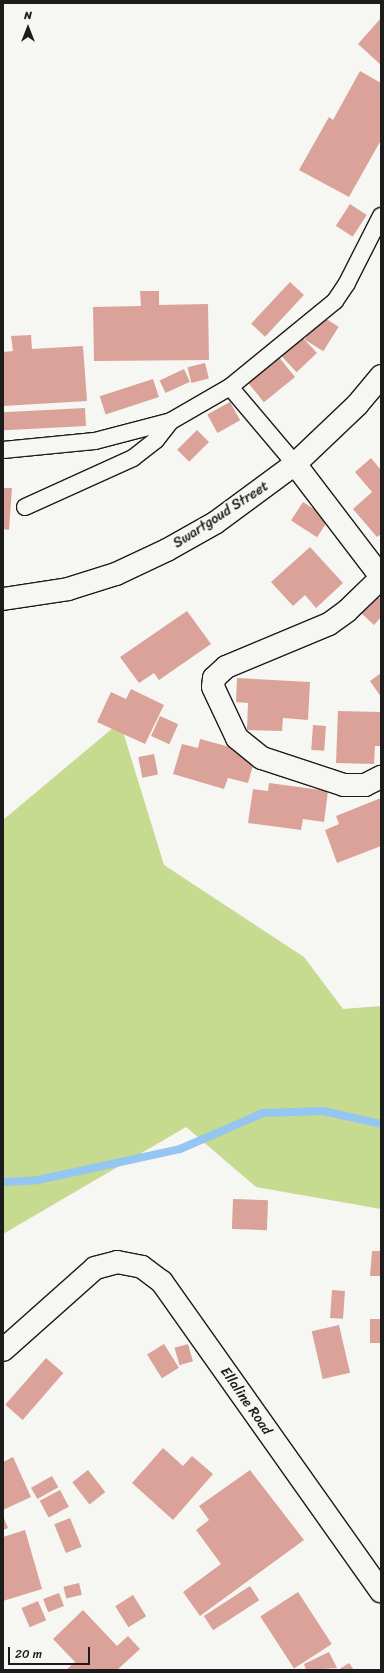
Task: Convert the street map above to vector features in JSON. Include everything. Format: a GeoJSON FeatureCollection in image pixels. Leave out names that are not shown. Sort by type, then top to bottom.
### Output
{"type":"FeatureCollection","features":[{"type":"Feature","properties":{"kind":"street","name":"Swartgoud Street"},"geometry":{"type":"LineString","coordinates":[[3,599],[68,589],[116,574],[167,550],[215,523],[295,464],[357,405],[381,376]]}},
{"type":"Feature","properties":{"kind":"street"},"geometry":{"type":"LineString","coordinates":[[295,464],[381,577],[347,611],[329,624],[226,667],[214,678],[213,687],[237,738],[262,758],[344,785],[365,785],[381,776]]}},
{"type":"Feature","properties":{"kind":"street","name":"Ellaline Road"},"geometry":{"type":"LineString","coordinates":[[3,1350],[86,1277],[105,1264],[124,1262],[142,1267],[162,1282],[381,1591]]}},
{"type":"Feature","properties":{"kind":"lane"},"geometry":{"type":"LineString","coordinates":[[3,450],[96,441],[170,421],[230,388],[334,301],[347,283],[381,216]]}},
{"type":"Feature","properties":{"kind":"lane"},"geometry":{"type":"LineString","coordinates":[[230,388],[295,464]]}},
{"type":"Feature","properties":{"kind":"lane"},"geometry":{"type":"LineString","coordinates":[[25,507],[133,458],[156,440],[170,421]]}},
{"type":"Feature","properties":{"kind":"green space"},"geometry":{"type":"Polygon","coordinates":[[[120,722],[164,865],[304,957],[343,1009],[381,1006],[381,1209],[256,1187],[186,1127],[3,1234],[3,820],[120,722]]]}},
{"type":"Feature","properties":{"kind":"building"},"geometry":{"type":"Polygon","coordinates":[[[381,18],[381,65],[358,44],[381,18]]]}},
{"type":"Feature","properties":{"kind":"building"},"geometry":{"type":"Polygon","coordinates":[[[360,71],[381,83],[381,140],[349,197],[299,170],[329,117],[333,120],[360,71]]]}},
{"type":"Feature","properties":{"kind":"building"},"geometry":{"type":"Polygon","coordinates":[[[350,204],[367,215],[353,237],[336,226],[350,204]]]}},
{"type":"Feature","properties":{"kind":"building"},"geometry":{"type":"Polygon","coordinates":[[[290,282],[304,295],[265,337],[251,324],[290,282]]]}},
{"type":"Feature","properties":{"kind":"building"},"geometry":{"type":"Polygon","coordinates":[[[140,291],[159,291],[159,305],[208,304],[209,360],[94,361],[93,307],[141,306],[140,291]]]}},
{"type":"Feature","properties":{"kind":"building"},"geometry":{"type":"Polygon","coordinates":[[[320,315],[339,327],[323,351],[305,340],[320,315]]]}},
{"type":"Feature","properties":{"kind":"building"},"geometry":{"type":"Polygon","coordinates":[[[31,335],[32,349],[83,346],[87,401],[3,406],[3,352],[13,351],[11,336],[31,335]]]}},
{"type":"Feature","properties":{"kind":"building"},"geometry":{"type":"Polygon","coordinates":[[[302,337],[317,353],[297,372],[282,356],[302,337]]]}},
{"type":"Feature","properties":{"kind":"building"},"geometry":{"type":"Polygon","coordinates":[[[278,356],[295,377],[264,402],[247,381],[278,356]]]}},
{"type":"Feature","properties":{"kind":"building"},"geometry":{"type":"Polygon","coordinates":[[[205,363],[209,379],[191,383],[188,367],[205,363]]]}},
{"type":"Feature","properties":{"kind":"building"},"geometry":{"type":"Polygon","coordinates":[[[184,369],[190,382],[165,393],[160,380],[184,369]]]}},
{"type":"Feature","properties":{"kind":"building"},"geometry":{"type":"Polygon","coordinates":[[[153,379],[159,397],[106,414],[100,396],[153,379]]]}},
{"type":"Feature","properties":{"kind":"building"},"geometry":{"type":"Polygon","coordinates":[[[230,402],[240,420],[217,433],[207,415],[230,402]]]}},
{"type":"Feature","properties":{"kind":"building"},"geometry":{"type":"Polygon","coordinates":[[[85,408],[86,426],[4,430],[3,412],[85,408]]]}},
{"type":"Feature","properties":{"kind":"building"},"geometry":{"type":"Polygon","coordinates":[[[197,430],[209,442],[189,462],[177,450],[197,430]]]}},
{"type":"Feature","properties":{"kind":"building"},"geometry":{"type":"Polygon","coordinates":[[[371,458],[381,470],[381,534],[377,537],[353,509],[372,492],[355,472],[371,458]]]}},
{"type":"Feature","properties":{"kind":"building"},"geometry":{"type":"Polygon","coordinates":[[[3,488],[12,488],[9,530],[3,529],[3,488]]]}},
{"type":"Feature","properties":{"kind":"building"},"geometry":{"type":"Polygon","coordinates":[[[303,502],[329,519],[317,537],[291,520],[303,502]]]}},
{"type":"Feature","properties":{"kind":"building"},"geometry":{"type":"Polygon","coordinates":[[[310,547],[343,583],[316,608],[305,595],[293,606],[271,582],[310,547]]]}},
{"type":"Feature","properties":{"kind":"building"},"geometry":{"type":"Polygon","coordinates":[[[377,596],[381,599],[381,617],[374,625],[361,613],[377,596]]]}},
{"type":"Feature","properties":{"kind":"building"},"geometry":{"type":"Polygon","coordinates":[[[187,611],[211,644],[159,680],[154,673],[139,683],[120,657],[187,611]]]}},
{"type":"Feature","properties":{"kind":"building"},"geometry":{"type":"Polygon","coordinates":[[[381,673],[381,697],[370,681],[381,673]]]}},
{"type":"Feature","properties":{"kind":"building"},"geometry":{"type":"Polygon","coordinates":[[[237,678],[310,682],[308,720],[283,718],[282,731],[247,730],[248,703],[236,702],[237,678]]]}},
{"type":"Feature","properties":{"kind":"building"},"geometry":{"type":"Polygon","coordinates":[[[131,689],[164,705],[145,744],[97,722],[111,692],[126,699],[131,689]]]}},
{"type":"Feature","properties":{"kind":"building"},"geometry":{"type":"Polygon","coordinates":[[[338,711],[381,712],[381,746],[375,746],[374,764],[336,763],[338,711]]]}},
{"type":"Feature","properties":{"kind":"building"},"geometry":{"type":"Polygon","coordinates":[[[160,716],[178,724],[169,744],[151,736],[160,716]]]}},
{"type":"Feature","properties":{"kind":"building"},"geometry":{"type":"Polygon","coordinates":[[[313,725],[326,726],[324,751],[311,750],[313,725]]]}},
{"type":"Feature","properties":{"kind":"building"},"geometry":{"type":"Polygon","coordinates":[[[200,739],[256,754],[248,783],[228,778],[224,789],[173,774],[182,744],[198,748],[200,739]]]}},
{"type":"Feature","properties":{"kind":"building"},"geometry":{"type":"Polygon","coordinates":[[[154,754],[158,775],[142,778],[138,757],[154,754]]]}},
{"type":"Feature","properties":{"kind":"building"},"geometry":{"type":"Polygon","coordinates":[[[269,783],[328,791],[324,822],[303,819],[301,830],[248,823],[253,789],[268,791],[269,783]]]}},
{"type":"Feature","properties":{"kind":"building"},"geometry":{"type":"Polygon","coordinates":[[[381,798],[381,846],[337,863],[325,830],[339,824],[336,816],[381,798]]]}},
{"type":"Feature","properties":{"kind":"building"},"geometry":{"type":"Polygon","coordinates":[[[233,1199],[268,1200],[267,1230],[232,1229],[233,1199]]]}},
{"type":"Feature","properties":{"kind":"building"},"geometry":{"type":"Polygon","coordinates":[[[372,1251],[381,1251],[381,1276],[370,1276],[372,1251]]]}},
{"type":"Feature","properties":{"kind":"building"},"geometry":{"type":"Polygon","coordinates":[[[332,1290],[345,1291],[343,1319],[330,1318],[332,1290]]]}},
{"type":"Feature","properties":{"kind":"building"},"geometry":{"type":"Polygon","coordinates":[[[370,1319],[381,1319],[381,1343],[370,1343],[370,1319]]]}},
{"type":"Feature","properties":{"kind":"building"},"geometry":{"type":"Polygon","coordinates":[[[339,1325],[350,1373],[323,1379],[312,1331],[339,1325]]]}},
{"type":"Feature","properties":{"kind":"building"},"geometry":{"type":"Polygon","coordinates":[[[164,1344],[179,1368],[162,1378],[147,1355],[164,1344]]]}},
{"type":"Feature","properties":{"kind":"building"},"geometry":{"type":"Polygon","coordinates":[[[188,1344],[193,1361],[180,1365],[175,1348],[188,1344]]]}},
{"type":"Feature","properties":{"kind":"building"},"geometry":{"type":"Polygon","coordinates":[[[46,1358],[63,1373],[23,1420],[5,1405],[46,1358]]]}},
{"type":"Feature","properties":{"kind":"building"},"geometry":{"type":"Polygon","coordinates":[[[163,1448],[183,1466],[192,1456],[213,1474],[173,1520],[132,1483],[163,1448]]]}},
{"type":"Feature","properties":{"kind":"building"},"geometry":{"type":"Polygon","coordinates":[[[13,1457],[31,1497],[3,1510],[3,1462],[13,1457]]]}},
{"type":"Feature","properties":{"kind":"building"},"geometry":{"type":"Polygon","coordinates":[[[88,1470],[105,1492],[89,1504],[72,1482],[88,1470]]]}},
{"type":"Feature","properties":{"kind":"building"},"geometry":{"type":"Polygon","coordinates":[[[250,1470],[304,1540],[200,1616],[183,1592],[221,1564],[196,1530],[209,1520],[199,1506],[250,1470]]]}},
{"type":"Feature","properties":{"kind":"building"},"geometry":{"type":"Polygon","coordinates":[[[52,1476],[58,1487],[37,1499],[31,1488],[52,1476]]]}},
{"type":"Feature","properties":{"kind":"building"},"geometry":{"type":"Polygon","coordinates":[[[60,1490],[69,1507],[49,1518],[40,1501],[60,1490]]]}},
{"type":"Feature","properties":{"kind":"building"},"geometry":{"type":"Polygon","coordinates":[[[3,1516],[8,1528],[3,1530],[3,1516]]]}},
{"type":"Feature","properties":{"kind":"building"},"geometry":{"type":"Polygon","coordinates":[[[70,1518],[82,1547],[66,1553],[54,1524],[70,1518]]]}},
{"type":"Feature","properties":{"kind":"building"},"geometry":{"type":"Polygon","coordinates":[[[25,1530],[42,1589],[3,1601],[3,1537],[25,1530]]]}},
{"type":"Feature","properties":{"kind":"building"},"geometry":{"type":"Polygon","coordinates":[[[79,1583],[82,1595],[66,1599],[63,1587],[79,1583]]]}},
{"type":"Feature","properties":{"kind":"building"},"geometry":{"type":"Polygon","coordinates":[[[250,1586],[259,1600],[213,1630],[204,1616],[250,1586]]]}},
{"type":"Feature","properties":{"kind":"building"},"geometry":{"type":"Polygon","coordinates":[[[298,1592],[332,1644],[294,1669],[260,1617],[298,1592]]]}},
{"type":"Feature","properties":{"kind":"building"},"geometry":{"type":"Polygon","coordinates":[[[59,1593],[64,1606],[48,1612],[43,1599],[59,1593]]]}},
{"type":"Feature","properties":{"kind":"building"},"geometry":{"type":"Polygon","coordinates":[[[133,1595],[146,1616],[128,1627],[115,1606],[133,1595]]]}},
{"type":"Feature","properties":{"kind":"building"},"geometry":{"type":"Polygon","coordinates":[[[38,1601],[46,1620],[30,1627],[21,1608],[38,1601]]]}},
{"type":"Feature","properties":{"kind":"building"},"geometry":{"type":"Polygon","coordinates":[[[83,1610],[117,1646],[128,1636],[140,1649],[117,1670],[66,1670],[75,1662],[53,1639],[83,1610]]]}},
{"type":"Feature","properties":{"kind":"building"},"geometry":{"type":"Polygon","coordinates":[[[329,1652],[337,1668],[306,1670],[304,1664],[329,1652]]]}},
{"type":"Feature","properties":{"kind":"building"},"geometry":{"type":"Polygon","coordinates":[[[349,1663],[354,1670],[338,1670],[349,1663]]]}},
{"type":"Feature","properties":{"kind":"waterway"},"geometry":{"type":"LineString","coordinates":[[3,1182],[38,1180],[180,1149],[263,1113],[323,1111],[381,1124]]}}]}
